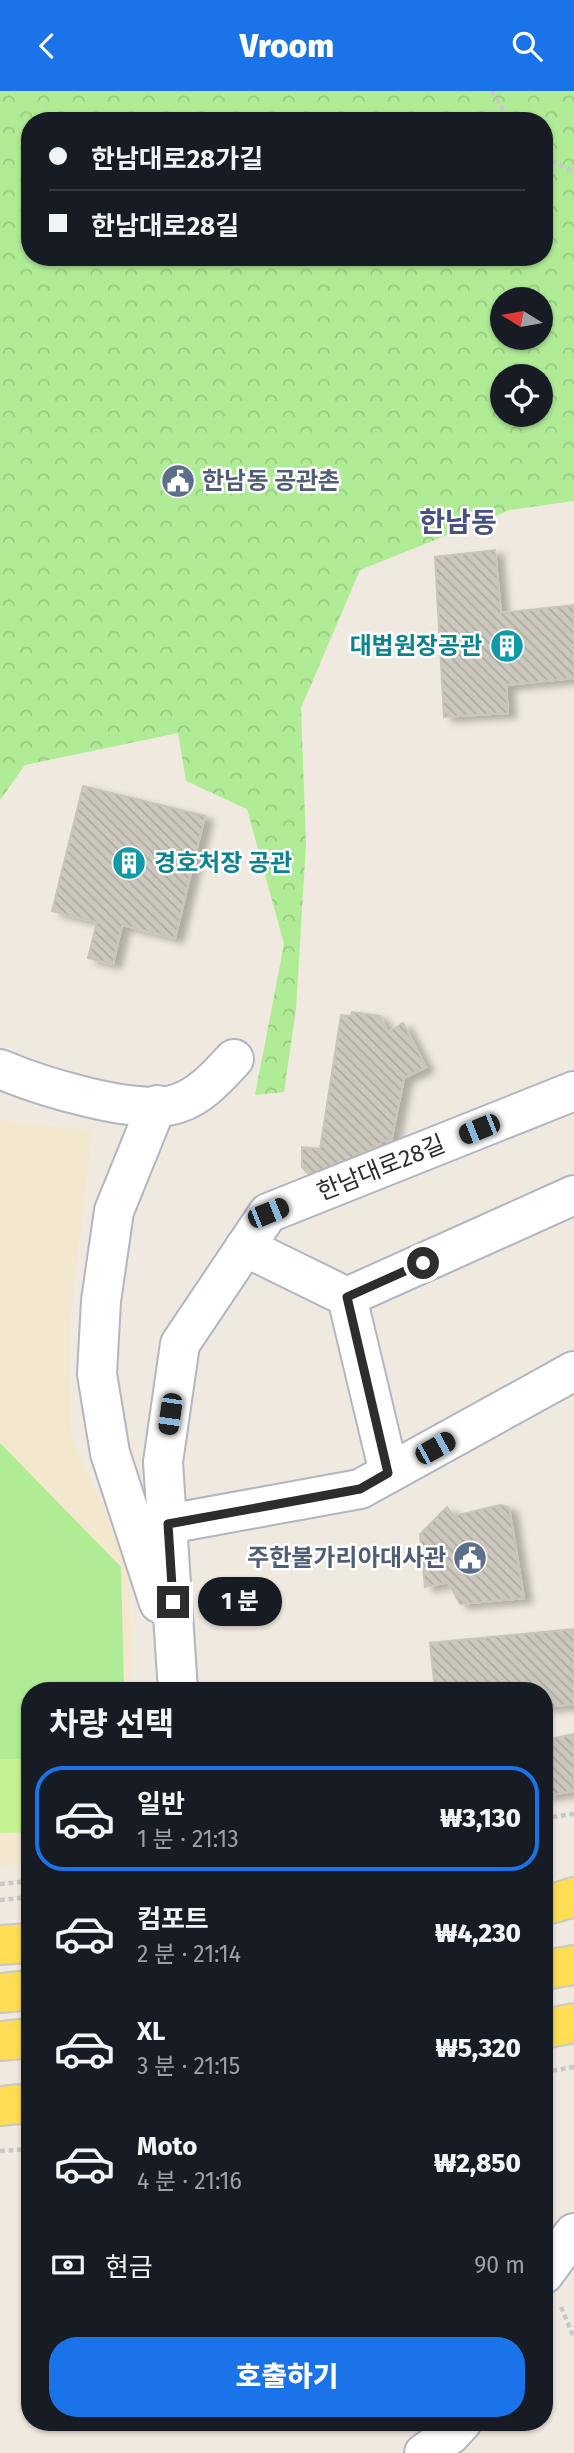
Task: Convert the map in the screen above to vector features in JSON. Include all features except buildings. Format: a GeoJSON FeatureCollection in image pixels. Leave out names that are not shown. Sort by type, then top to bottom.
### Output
{"type":"FeatureCollection","features":[{"type":"Feature","properties":{"kind":"main road"},"geometry":{"type":"LineString","coordinates":[[553,1889],[574,1887]]}},
{"type":"Feature","properties":{"kind":"main road"},"geometry":{"type":"LineString","coordinates":[[553,1903],[574,1897]]}},
{"type":"Feature","properties":{"kind":"main road"},"geometry":{"type":"LineString","coordinates":[[0,1945],[21,1944]]}},
{"type":"Feature","properties":{"kind":"main road"},"geometry":{"type":"LineString","coordinates":[[553,1968],[574,1965]]}},
{"type":"Feature","properties":{"kind":"main road"},"geometry":{"type":"LineString","coordinates":[[0,1993],[21,1991]]}},
{"type":"Feature","properties":{"kind":"main road"},"geometry":{"type":"LineString","coordinates":[[553,2027],[574,2023]]}},
{"type":"Feature","properties":{"kind":"main road"},"geometry":{"type":"LineString","coordinates":[[0,2041],[21,2039]]}},
{"type":"Feature","properties":{"kind":"main road"},"geometry":{"type":"LineString","coordinates":[[0,2106],[21,2104]]}},
{"type":"Feature","properties":{"kind":"street"},"geometry":{"type":"LineString","coordinates":[[0,1069],[33,1083],[101,1101],[157,1105],[178,1104],[209,1086],[234,1059]]}},
{"type":"Feature","properties":{"kind":"street","name":"한남대로28길"},"geometry":{"type":"LineString","coordinates":[[177,1672],[163,1462],[180,1344],[268,1213],[574,1091]]}},
{"type":"Feature","properties":{"kind":"street"},"geometry":{"type":"LineString","coordinates":[[157,1105],[114,1212],[101,1301],[97,1374],[110,1453],[177,1672]]}},
{"type":"Feature","properties":{"kind":"street"},"geometry":{"type":"LineString","coordinates":[[347,1297],[574,1195]]}},
{"type":"Feature","properties":{"kind":"street"},"geometry":{"type":"LineString","coordinates":[[245,1247],[347,1297]]}},
{"type":"Feature","properties":{"kind":"street"},"geometry":{"type":"LineString","coordinates":[[347,1297],[388,1473]]}},
{"type":"Feature","properties":{"kind":"street"},"geometry":{"type":"LineString","coordinates":[[168,1524],[360,1489],[574,1371]]}},
{"type":"Feature","properties":{"kind":"street"},"geometry":{"type":"LineString","coordinates":[[553,2262],[574,2233]]}},
{"type":"Feature","properties":{"kind":"path"},"geometry":{"type":"LineString","coordinates":[[492,91],[505,112]]}},
{"type":"Feature","properties":{"kind":"path"},"geometry":{"type":"LineString","coordinates":[[553,161],[574,171]]}},
{"type":"Feature","properties":{"kind":"path"},"geometry":{"type":"LineString","coordinates":[[553,1817],[574,1814]]}},
{"type":"Feature","properties":{"kind":"path"},"geometry":{"type":"LineString","coordinates":[[0,1884],[21,1882]]}},
{"type":"Feature","properties":{"kind":"path"},"geometry":{"type":"LineString","coordinates":[[0,1900],[21,1898]]}},
{"type":"Feature","properties":{"kind":"path"},"geometry":{"type":"LineString","coordinates":[[553,2070],[574,2067]]}},
{"type":"Feature","properties":{"kind":"path"},"geometry":{"type":"LineString","coordinates":[[0,2151],[21,2150]]}},
{"type":"Feature","properties":{"kind":"shaded area"},"geometry":{"type":"Polygon","coordinates":[[[0,1120],[93,1131],[69,1325],[71,1435],[130,1566],[132,1682],[21,1682],[21,1864],[0,1866],[0,1120]]]}},
{"type":"Feature","properties":{"kind":"green space"},"geometry":{"type":"Polygon","coordinates":[[[0,91],[574,91],[574,501],[510,510],[360,570],[301,708],[306,844],[296,1009],[284,1092],[255,1095],[284,944],[247,809],[186,781],[178,733],[25,765],[0,800],[0,91]]]}},
{"type":"Feature","properties":{"kind":"green space"},"geometry":{"type":"Polygon","coordinates":[[[0,1443],[121,1567],[124,1682],[21,1682],[21,1759],[0,1759],[0,1443]]]}},
{"type":"Feature","properties":{"kind":"green space"},"geometry":{"type":"Polygon","coordinates":[[[0,1759],[21,1759],[21,1832],[0,1833],[0,1759]]]}},
{"type":"Feature","properties":{"kind":"place","name":"한남동 공관촌"},"geometry":{"type":"Point","coordinates":[178,481]}},
{"type":"Feature","properties":{"kind":"place","name":"대법원장공관"},"geometry":{"type":"Point","coordinates":[507,646]}},
{"type":"Feature","properties":{"kind":"place","name":"경호처장 공관"},"geometry":{"type":"Point","coordinates":[129,863]}},
{"type":"Feature","properties":{"kind":"place","name":"주한불가리아대사관"},"geometry":{"type":"Point","coordinates":[470,1558]}},
{"type":"Feature","properties":{"kind":"district","name":"한남동"},"geometry":{"type":"Point","coordinates":[458,522]}},
{"type":"Feature","properties":{"kind":"route"},"geometry":{"type":"LineString","coordinates":[[173,1602],[168,1524],[360,1489],[388,1473],[347,1297],[423,1263]]}}]}
